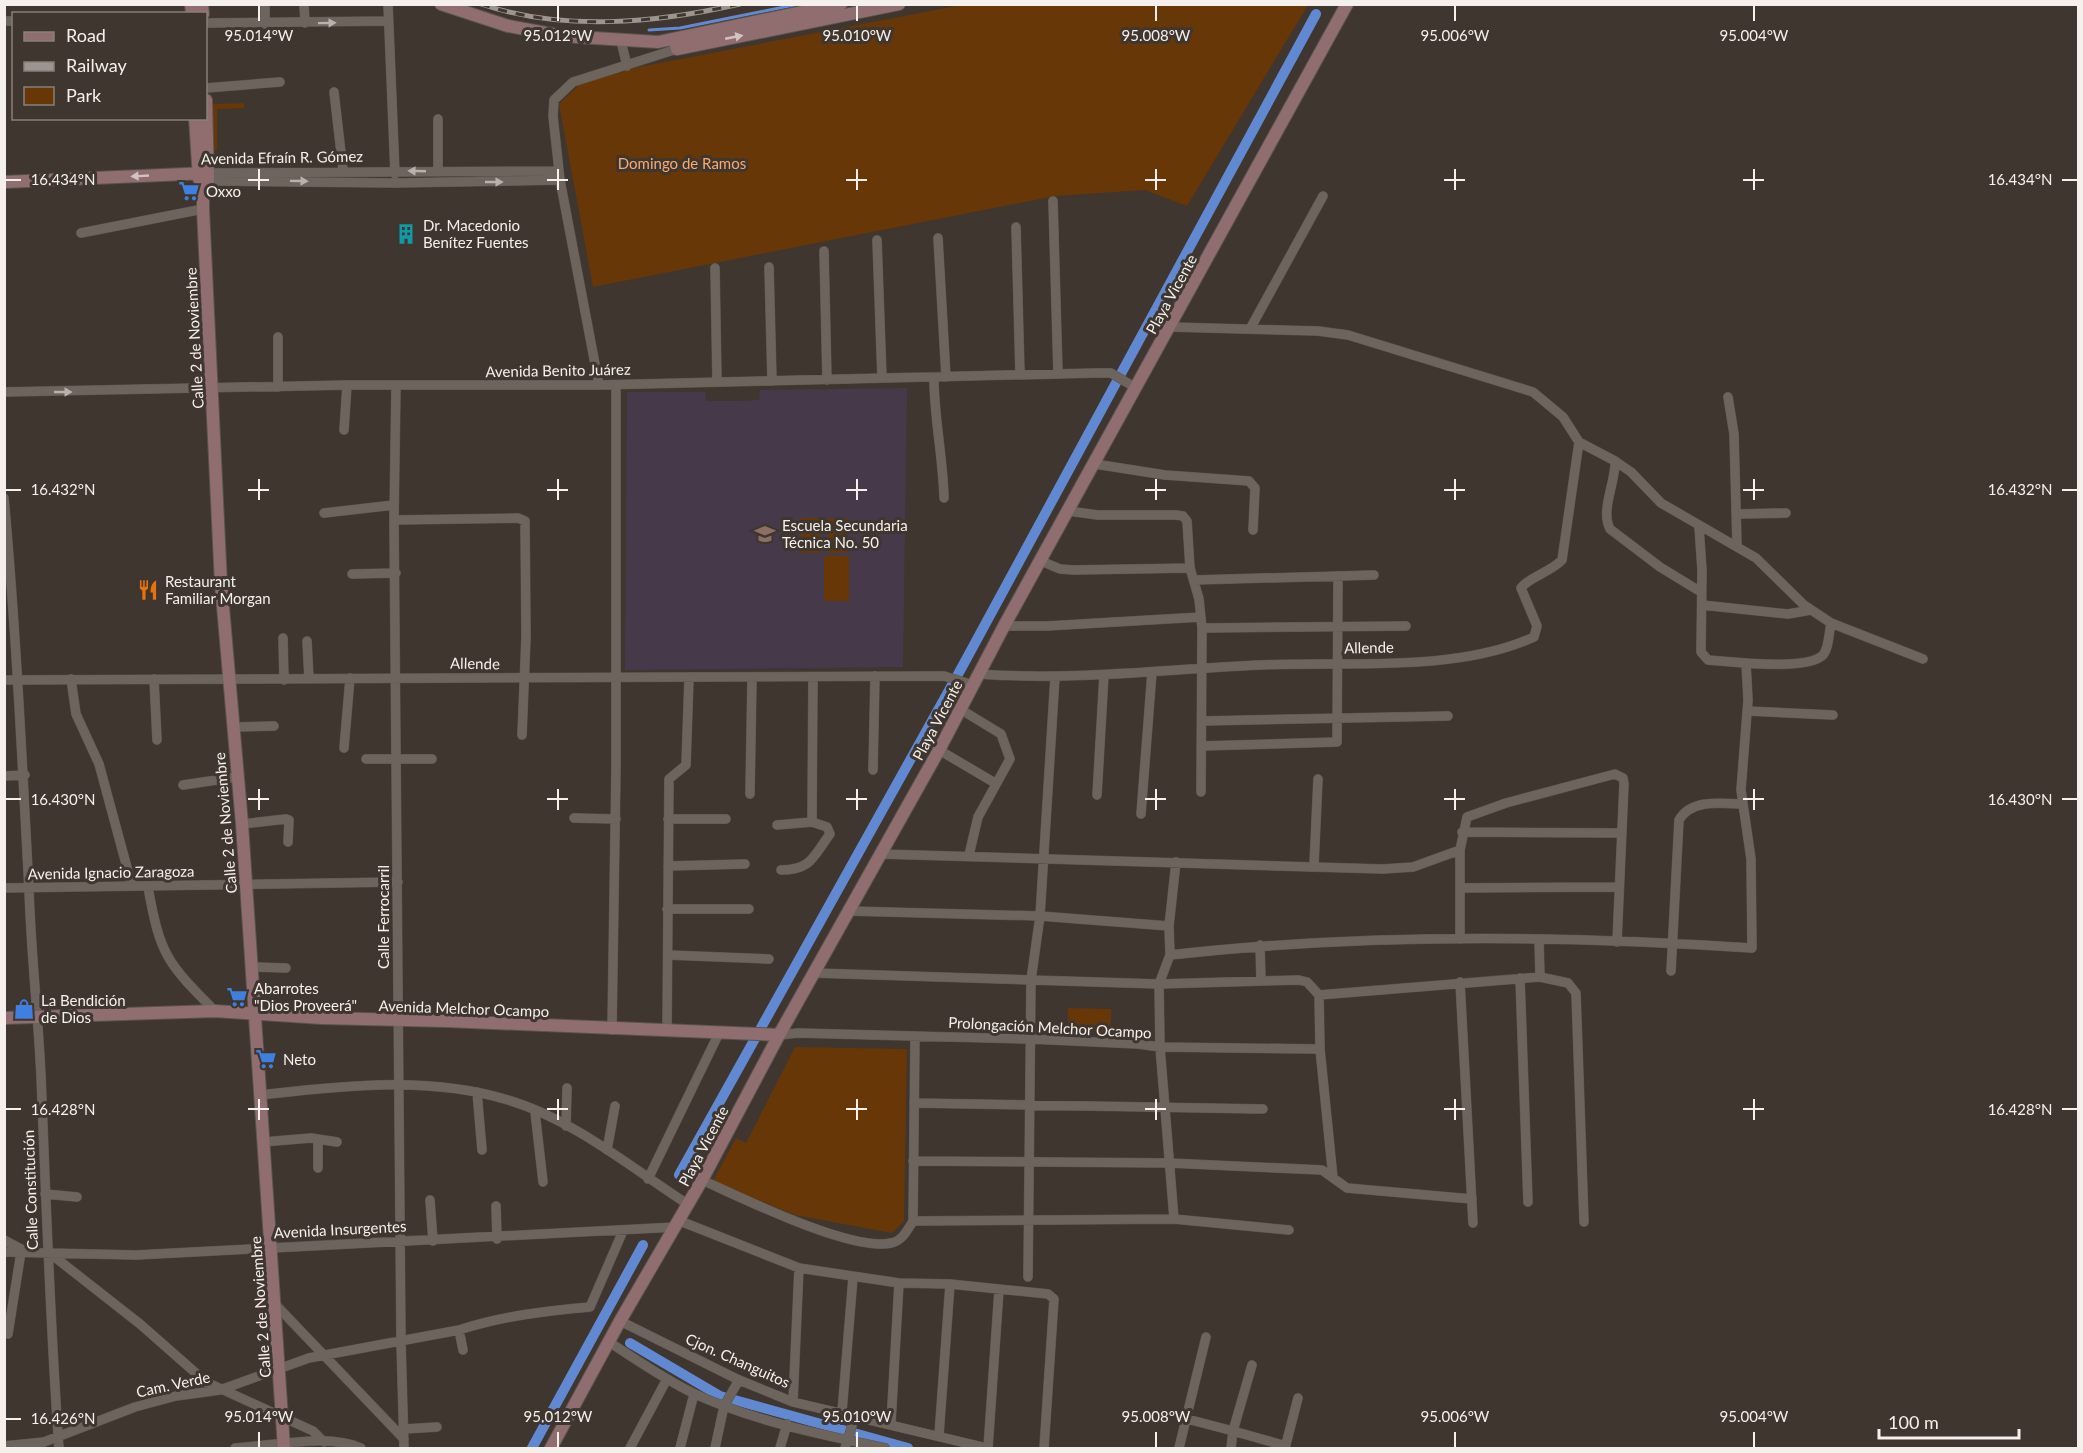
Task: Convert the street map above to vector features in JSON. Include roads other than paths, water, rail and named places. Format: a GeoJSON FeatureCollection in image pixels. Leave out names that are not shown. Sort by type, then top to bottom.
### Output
{"type":"FeatureCollection","features":[{"type":"Feature","properties":{"kind":"street"},"geometry":{"type":"LineString","coordinates":[[265,4],[265,24]]}},
{"type":"Feature","properties":{"kind":"street"},"geometry":{"type":"LineString","coordinates":[[304,4],[305,23]]}},
{"type":"Feature","properties":{"kind":"street"},"geometry":{"type":"LineString","coordinates":[[388,4],[394,183]]}},
{"type":"Feature","properties":{"kind":"street"},"geometry":{"type":"LineString","coordinates":[[441,4],[508,26],[562,36],[676,44],[871,7],[899,4]]}},
{"type":"Feature","properties":{"kind":"street"},"geometry":{"type":"LineString","coordinates":[[599,385],[560,175],[553,116],[554,99],[573,82],[627,66],[676,44],[841,4]]}},
{"type":"Feature","properties":{"kind":"street","name":"Playa Vicente"},"geometry":{"type":"LineString","coordinates":[[552,1449],[620,1322],[689,1205],[779,1035],[939,750],[960,709],[967,683],[979,674],[1347,4]]}},
{"type":"Feature","properties":{"kind":"street"},"geometry":{"type":"LineString","coordinates":[[207,23],[388,21]]}},
{"type":"Feature","properties":{"kind":"street"},"geometry":{"type":"LineString","coordinates":[[621,41],[627,66]]}},
{"type":"Feature","properties":{"kind":"street"},"geometry":{"type":"LineString","coordinates":[[207,88],[280,82]]}},
{"type":"Feature","properties":{"kind":"street"},"geometry":{"type":"LineString","coordinates":[[334,92],[343,170]]}},
{"type":"Feature","properties":{"kind":"street"},"geometry":{"type":"LineString","coordinates":[[438,119],[438,172]]}},
{"type":"Feature","properties":{"kind":"street","name":"Calle 2 de Noviembre"},"geometry":{"type":"LineString","coordinates":[[195,120],[203,177]]}},
{"type":"Feature","properties":{"kind":"street","name":"Calle 2 de Noviembre"},"geometry":{"type":"LineString","coordinates":[[205,120],[203,209],[228,680],[242,824],[253,1014],[284,1447]]}},
{"type":"Feature","properties":{"kind":"street","name":"Avenida Efraín R. Gómez"},"geometry":{"type":"LineString","coordinates":[[4,182],[203,177],[343,170],[560,175]]}},
{"type":"Feature","properties":{"kind":"street","name":"Avenida Efraín R. Gómez"},"geometry":{"type":"LineString","coordinates":[[203,177],[394,183],[560,175]]}},
{"type":"Feature","properties":{"kind":"street"},"geometry":{"type":"LineString","coordinates":[[1250,329],[1323,196]]}},
{"type":"Feature","properties":{"kind":"street"},"geometry":{"type":"LineString","coordinates":[[1053,201],[1058,373]]}},
{"type":"Feature","properties":{"kind":"street"},"geometry":{"type":"LineString","coordinates":[[81,233],[203,209]]}},
{"type":"Feature","properties":{"kind":"street"},"geometry":{"type":"LineString","coordinates":[[1016,227],[1020,374]]}},
{"type":"Feature","properties":{"kind":"street"},"geometry":{"type":"LineString","coordinates":[[938,238],[946,377]]}},
{"type":"Feature","properties":{"kind":"street"},"geometry":{"type":"LineString","coordinates":[[877,240],[882,378]]}},
{"type":"Feature","properties":{"kind":"street"},"geometry":{"type":"LineString","coordinates":[[824,251],[827,380]]}},
{"type":"Feature","properties":{"kind":"street"},"geometry":{"type":"LineString","coordinates":[[770,267],[772,381]]}},
{"type":"Feature","properties":{"kind":"street"},"geometry":{"type":"LineString","coordinates":[[716,268],[717,382]]}},
{"type":"Feature","properties":{"kind":"street"},"geometry":{"type":"LineString","coordinates":[[1170,327],[1348,334],[1533,392],[1563,417],[1579,442],[1631,472],[1661,503],[1756,558],[1811,610],[1831,623],[1923,659]]}},
{"type":"Feature","properties":{"kind":"street"},"geometry":{"type":"LineString","coordinates":[[278,337],[278,387]]}},
{"type":"Feature","properties":{"kind":"street","name":"Avenida Benito Juárez"},"geometry":{"type":"LineString","coordinates":[[4,392],[347,385],[616,385],[1058,373],[1111,373],[1136,388]]}},
{"type":"Feature","properties":{"kind":"street"},"geometry":{"type":"LineString","coordinates":[[934,378],[934,414],[941,450],[944,498]]}},
{"type":"Feature","properties":{"kind":"street"},"geometry":{"type":"LineString","coordinates":[[344,430],[347,385]]}},
{"type":"Feature","properties":{"kind":"street","name":"Calle Ferrocarril"},"geometry":{"type":"LineString","coordinates":[[396,385],[394,520],[400,1085],[399,1240],[404,1439]]}},
{"type":"Feature","properties":{"kind":"street"},"geometry":{"type":"LineString","coordinates":[[612,1030],[616,819],[616,385]]}},
{"type":"Feature","properties":{"kind":"street"},"geometry":{"type":"LineString","coordinates":[[1728,397],[1734,434],[1738,514],[1737,545]]}},
{"type":"Feature","properties":{"kind":"street","name":"Allende"},"geometry":{"type":"LineString","coordinates":[[979,674],[1055,677],[1202,668],[1460,658],[1512,647],[1534,637],[1537,626],[1521,588],[1526,582],[1551,572],[1562,560],[1579,442]]}},
{"type":"Feature","properties":{"kind":"street"},"geometry":{"type":"LineString","coordinates":[[1615,461],[1615,480],[1606,522],[1610,529],[1660,567],[1701,592]]}},
{"type":"Feature","properties":{"kind":"street"},"geometry":{"type":"LineString","coordinates":[[1095,464],[1165,475],[1249,481],[1255,488],[1253,530]]}},
{"type":"Feature","properties":{"kind":"street","name":"Calle Constitución"},"geometry":{"type":"LineString","coordinates":[[4,498],[8,579],[25,775],[28,888],[37,1017],[47,1251],[59,1449]]}},
{"type":"Feature","properties":{"kind":"street"},"geometry":{"type":"LineString","coordinates":[[324,513],[394,505]]}},
{"type":"Feature","properties":{"kind":"street"},"geometry":{"type":"LineString","coordinates":[[1068,511],[1098,515],[1183,516],[1187,521],[1190,568],[1202,628],[1201,792]]}},
{"type":"Feature","properties":{"kind":"street"},"geometry":{"type":"LineString","coordinates":[[1738,514],[1786,513]]}},
{"type":"Feature","properties":{"kind":"street"},"geometry":{"type":"LineString","coordinates":[[394,520],[518,518],[525,521],[526,637],[522,679],[522,735]]}},
{"type":"Feature","properties":{"kind":"street"},"geometry":{"type":"LineString","coordinates":[[1699,527],[1701,652],[1703,657],[1746,663],[1815,661],[1824,653],[1831,623]]}},
{"type":"Feature","properties":{"kind":"street"},"geometry":{"type":"LineString","coordinates":[[1041,561],[1059,569],[1074,570],[1190,568]]}},
{"type":"Feature","properties":{"kind":"street"},"geometry":{"type":"LineString","coordinates":[[352,574],[396,573]]}},
{"type":"Feature","properties":{"kind":"street"},"geometry":{"type":"LineString","coordinates":[[1194,580],[1374,575]]}},
{"type":"Feature","properties":{"kind":"street"},"geometry":{"type":"LineString","coordinates":[[1201,747],[1336,743],[1338,576]]}},
{"type":"Feature","properties":{"kind":"street"},"geometry":{"type":"LineString","coordinates":[[1702,605],[1788,614],[1811,610]]}},
{"type":"Feature","properties":{"kind":"street"},"geometry":{"type":"LineString","coordinates":[[1004,626],[1047,626],[1201,617]]}},
{"type":"Feature","properties":{"kind":"street"},"geometry":{"type":"LineString","coordinates":[[1202,628],[1406,626]]}},
{"type":"Feature","properties":{"kind":"street"},"geometry":{"type":"LineString","coordinates":[[283,638],[284,680]]}},
{"type":"Feature","properties":{"kind":"street"},"geometry":{"type":"LineString","coordinates":[[307,641],[309,679]]}},
{"type":"Feature","properties":{"kind":"street"},"geometry":{"type":"LineString","coordinates":[[1170,955],[1260,945],[1460,939],[1674,943],[1752,948],[1751,859],[1742,804],[1741,777],[1747,711],[1746,663]]}},
{"type":"Feature","properties":{"kind":"street"},"geometry":{"type":"LineString","coordinates":[[1141,814],[1152,672]]}},
{"type":"Feature","properties":{"kind":"street"},"geometry":{"type":"LineString","coordinates":[[1097,795],[1104,675]]}},
{"type":"Feature","properties":{"kind":"street"},"geometry":{"type":"LineString","coordinates":[[873,770],[874,676]]}},
{"type":"Feature","properties":{"kind":"street","name":"Allende"},"geometry":{"type":"LineString","coordinates":[[4,680],[944,676],[967,683]]}},
{"type":"Feature","properties":{"kind":"street"},"geometry":{"type":"LineString","coordinates":[[750,794],[752,677]]}},
{"type":"Feature","properties":{"kind":"street"},"geometry":{"type":"LineString","coordinates":[[812,822],[813,677]]}},
{"type":"Feature","properties":{"kind":"street"},"geometry":{"type":"LineString","coordinates":[[1028,1277],[1031,980],[1040,915],[1055,677]]}},
{"type":"Feature","properties":{"kind":"street"},"geometry":{"type":"LineString","coordinates":[[344,748],[350,678]]}},
{"type":"Feature","properties":{"kind":"street"},"geometry":{"type":"LineString","coordinates":[[667,1031],[669,779],[686,765],[689,678]]}},
{"type":"Feature","properties":{"kind":"street"},"geometry":{"type":"LineString","coordinates":[[71,679],[76,714],[99,764],[132,886]]}},
{"type":"Feature","properties":{"kind":"street"},"geometry":{"type":"LineString","coordinates":[[154,679],[158,740]]}},
{"type":"Feature","properties":{"kind":"street"},"geometry":{"type":"LineString","coordinates":[[960,709],[1001,734],[1010,759],[978,816],[969,855]]}},
{"type":"Feature","properties":{"kind":"street"},"geometry":{"type":"LineString","coordinates":[[1747,711],[1833,715]]}},
{"type":"Feature","properties":{"kind":"street"},"geometry":{"type":"LineString","coordinates":[[1202,721],[1448,716]]}},
{"type":"Feature","properties":{"kind":"street"},"geometry":{"type":"LineString","coordinates":[[233,727],[274,726]]}},
{"type":"Feature","properties":{"kind":"street"},"geometry":{"type":"LineString","coordinates":[[939,750],[995,783]]}},
{"type":"Feature","properties":{"kind":"street"},"geometry":{"type":"LineString","coordinates":[[366,759],[432,759]]}},
{"type":"Feature","properties":{"kind":"street"},"geometry":{"type":"LineString","coordinates":[[1460,939],[1460,849],[1467,818],[1474,813],[1615,774],[1623,778],[1624,784],[1617,942]]}},
{"type":"Feature","properties":{"kind":"street"},"geometry":{"type":"LineString","coordinates":[[4,776],[25,775]]}},
{"type":"Feature","properties":{"kind":"street"},"geometry":{"type":"LineString","coordinates":[[183,785],[237,777]]}},
{"type":"Feature","properties":{"kind":"street"},"geometry":{"type":"LineString","coordinates":[[1314,865],[1318,778]]}},
{"type":"Feature","properties":{"kind":"street"},"geometry":{"type":"LineString","coordinates":[[1671,971],[1679,820],[1684,811],[1693,806],[1742,804]]}},
{"type":"Feature","properties":{"kind":"street"},"geometry":{"type":"LineString","coordinates":[[574,818],[616,819]]}},
{"type":"Feature","properties":{"kind":"street"},"geometry":{"type":"LineString","coordinates":[[668,819],[726,819]]}},
{"type":"Feature","properties":{"kind":"street"},"geometry":{"type":"LineString","coordinates":[[242,824],[289,820],[288,842]]}},
{"type":"Feature","properties":{"kind":"street"},"geometry":{"type":"LineString","coordinates":[[777,825],[812,822],[827,827],[830,834],[807,866],[798,870],[781,870]]}},
{"type":"Feature","properties":{"kind":"street"},"geometry":{"type":"LineString","coordinates":[[1462,832],[1622,833]]}},
{"type":"Feature","properties":{"kind":"street"},"geometry":{"type":"LineString","coordinates":[[880,854],[1314,865],[1383,869],[1413,867],[1460,849]]}},
{"type":"Feature","properties":{"kind":"street"},"geometry":{"type":"LineString","coordinates":[[1174,1219],[1160,1047],[1159,984],[1170,955],[1169,926],[1176,862]]}},
{"type":"Feature","properties":{"kind":"street"},"geometry":{"type":"LineString","coordinates":[[668,866],[745,864]]}},
{"type":"Feature","properties":{"kind":"street","name":"Avenida Ignacio Zaragoza"},"geometry":{"type":"LineString","coordinates":[[4,888],[398,882]]}},
{"type":"Feature","properties":{"kind":"street"},"geometry":{"type":"LineString","coordinates":[[148,887],[156,930],[169,963],[215,1011]]}},
{"type":"Feature","properties":{"kind":"street"},"geometry":{"type":"LineString","coordinates":[[1460,888],[1619,887]]}},
{"type":"Feature","properties":{"kind":"street"},"geometry":{"type":"LineString","coordinates":[[668,909],[749,909]]}},
{"type":"Feature","properties":{"kind":"street"},"geometry":{"type":"LineString","coordinates":[[849,911],[1040,915],[1169,926]]}},
{"type":"Feature","properties":{"kind":"street"},"geometry":{"type":"LineString","coordinates":[[1539,939],[1540,978]]}},
{"type":"Feature","properties":{"kind":"street"},"geometry":{"type":"LineString","coordinates":[[1260,945],[1261,981]]}},
{"type":"Feature","properties":{"kind":"street"},"geometry":{"type":"LineString","coordinates":[[668,955],[769,959]]}},
{"type":"Feature","properties":{"kind":"street"},"geometry":{"type":"LineString","coordinates":[[250,967],[286,968]]}},
{"type":"Feature","properties":{"kind":"street"},"geometry":{"type":"LineString","coordinates":[[814,973],[1159,984],[1307,982],[1319,995],[1320,1049],[1333,1179]]}},
{"type":"Feature","properties":{"kind":"street"},"geometry":{"type":"LineString","coordinates":[[1520,978],[1528,1202]]}},
{"type":"Feature","properties":{"kind":"street"},"geometry":{"type":"LineString","coordinates":[[1319,995],[1520,978],[1540,978],[1568,983],[1576,993],[1584,1222]]}},
{"type":"Feature","properties":{"kind":"street"},"geometry":{"type":"LineString","coordinates":[[1460,982],[1473,1223]]}},
{"type":"Feature","properties":{"kind":"street","name":"Avenida Melchor Ocampo"},"geometry":{"type":"LineString","coordinates":[[4,1018],[215,1011],[612,1030],[779,1035]]}},
{"type":"Feature","properties":{"kind":"street"},"geometry":{"type":"LineString","coordinates":[[648,1179],[719,1033]]}},
{"type":"Feature","properties":{"kind":"street","name":"Prolongación Melchor Ocampo"},"geometry":{"type":"LineString","coordinates":[[779,1035],[1138,1044],[1160,1047],[1320,1049]]}},
{"type":"Feature","properties":{"kind":"street"},"geometry":{"type":"LineString","coordinates":[[702,1180],[793,1221],[866,1243],[893,1243],[900,1239],[913,1221],[915,1039]]}},
{"type":"Feature","properties":{"kind":"street"},"geometry":{"type":"LineString","coordinates":[[259,1095],[366,1084],[477,1092],[510,1100],[566,1126],[607,1150],[689,1205]]}},
{"type":"Feature","properties":{"kind":"street"},"geometry":{"type":"LineString","coordinates":[[566,1126],[567,1088]]}},
{"type":"Feature","properties":{"kind":"street"},"geometry":{"type":"LineString","coordinates":[[477,1092],[482,1150]]}},
{"type":"Feature","properties":{"kind":"street"},"geometry":{"type":"LineString","coordinates":[[914,1103],[1263,1109]]}},
{"type":"Feature","properties":{"kind":"street"},"geometry":{"type":"LineString","coordinates":[[607,1150],[615,1106]]}},
{"type":"Feature","properties":{"kind":"street"},"geometry":{"type":"LineString","coordinates":[[536,1112],[543,1182]]}},
{"type":"Feature","properties":{"kind":"street"},"geometry":{"type":"LineString","coordinates":[[263,1142],[318,1139],[337,1142]]}},
{"type":"Feature","properties":{"kind":"street"},"geometry":{"type":"LineString","coordinates":[[318,1139],[318,1168]]}},
{"type":"Feature","properties":{"kind":"street"},"geometry":{"type":"LineString","coordinates":[[913,1161],[1169,1163],[1322,1170],[1347,1188],[1472,1199]]}},
{"type":"Feature","properties":{"kind":"street"},"geometry":{"type":"LineString","coordinates":[[45,1194],[77,1197]]}},
{"type":"Feature","properties":{"kind":"street"},"geometry":{"type":"LineString","coordinates":[[430,1200],[433,1240]]}},
{"type":"Feature","properties":{"kind":"street"},"geometry":{"type":"LineString","coordinates":[[496,1206],[497,1239]]}},
{"type":"Feature","properties":{"kind":"street"},"geometry":{"type":"LineString","coordinates":[[913,1221],[1029,1222],[1174,1219],[1289,1230]]}},
{"type":"Feature","properties":{"kind":"street"},"geometry":{"type":"LineString","coordinates":[[678,1224],[799,1268],[899,1282],[950,1284],[1048,1294],[1054,1299],[1044,1449]]}},
{"type":"Feature","properties":{"kind":"street","name":"Avenida Insurgentes"},"geometry":{"type":"LineString","coordinates":[[4,1252],[47,1251],[136,1255],[399,1240],[497,1239],[623,1231],[678,1224]]}},
{"type":"Feature","properties":{"kind":"street"},"geometry":{"type":"LineString","coordinates":[[279,1371],[309,1358],[400,1342],[532,1313],[590,1308],[623,1231]]}},
{"type":"Feature","properties":{"kind":"street"},"geometry":{"type":"LineString","coordinates":[[4,1240],[24,1252],[8,1334]]}},
{"type":"Feature","properties":{"kind":"street"},"geometry":{"type":"LineString","coordinates":[[47,1251],[140,1324],[194,1374],[220,1390],[313,1431],[324,1442]]}},
{"type":"Feature","properties":{"kind":"street"},"geometry":{"type":"LineString","coordinates":[[793,1402],[799,1268]]}},
{"type":"Feature","properties":{"kind":"street"},"geometry":{"type":"LineString","coordinates":[[842,1412],[853,1277]]}},
{"type":"Feature","properties":{"kind":"street"},"geometry":{"type":"LineString","coordinates":[[891,1423],[899,1282]]}},
{"type":"Feature","properties":{"kind":"street"},"geometry":{"type":"LineString","coordinates":[[939,1435],[950,1284]]}},
{"type":"Feature","properties":{"kind":"street"},"geometry":{"type":"LineString","coordinates":[[988,1449],[999,1290]]}},
{"type":"Feature","properties":{"kind":"street"},"geometry":{"type":"LineString","coordinates":[[274,1303],[404,1439],[437,1427]]}},
{"type":"Feature","properties":{"kind":"street","name":"Cjon. Changuitos"},"geometry":{"type":"LineString","coordinates":[[620,1322],[737,1383],[793,1402],[842,1412],[854,1420],[891,1423],[988,1449]]}},
{"type":"Feature","properties":{"kind":"street"},"geometry":{"type":"LineString","coordinates":[[459,1330],[463,1350]]}},
{"type":"Feature","properties":{"kind":"street"},"geometry":{"type":"LineString","coordinates":[[1179,1449],[1206,1337]]}},
{"type":"Feature","properties":{"kind":"street"},"geometry":{"type":"LineString","coordinates":[[609,1342],[694,1394],[787,1424],[885,1449]]}},
{"type":"Feature","properties":{"kind":"street"},"geometry":{"type":"LineString","coordinates":[[1231,1449],[1233,1431],[1252,1365]]}},
{"type":"Feature","properties":{"kind":"street","name":"Cam. Verde"},"geometry":{"type":"LineString","coordinates":[[4,1446],[44,1442],[156,1401],[220,1390],[279,1371]]}},
{"type":"Feature","properties":{"kind":"street"},"geometry":{"type":"LineString","coordinates":[[630,1449],[667,1379]]}},
{"type":"Feature","properties":{"kind":"street"},"geometry":{"type":"LineString","coordinates":[[715,1449],[725,1404],[737,1383]]}},
{"type":"Feature","properties":{"kind":"street"},"geometry":{"type":"LineString","coordinates":[[680,1449],[694,1394]]}},
{"type":"Feature","properties":{"kind":"street"},"geometry":{"type":"LineString","coordinates":[[1187,1419],[1285,1447],[1298,1398]]}},
{"type":"Feature","properties":{"kind":"street"},"geometry":{"type":"LineString","coordinates":[[847,1441],[854,1420]]}},
{"type":"Feature","properties":{"kind":"street"},"geometry":{"type":"LineString","coordinates":[[780,1449],[787,1424]]}},
{"type":"Feature","properties":{"kind":"street"},"geometry":{"type":"LineString","coordinates":[[235,1449],[341,1442],[361,1449]]}},
{"type":"Feature","properties":{"kind":"waterway"},"geometry":{"type":"LineString","coordinates":[[649,30],[680,28],[799,4]]}},
{"type":"Feature","properties":{"kind":"waterway"},"geometry":{"type":"LineString","coordinates":[[679,1175],[962,667],[1316,14]]}},
{"type":"Feature","properties":{"kind":"waterway"},"geometry":{"type":"LineString","coordinates":[[532,1448],[643,1245]]}},
{"type":"Feature","properties":{"kind":"waterway"},"geometry":{"type":"LineString","coordinates":[[630,1343],[720,1396],[908,1448]]}},
{"type":"Feature","properties":{"kind":"railway"},"geometry":{"type":"LineString","coordinates":[[481,4],[513,13],[545,18],[610,22],[676,16],[740,4]]}},
{"type":"Feature","properties":{"kind":"place","name":"Oxxo"},"geometry":{"type":"Point","coordinates":[189,191]}},
{"type":"Feature","properties":{"kind":"place","name":"Dr. Macedonio Benítez Fuentes"},"geometry":{"type":"Point","coordinates":[406,234]}},
{"type":"Feature","properties":{"kind":"place","name":"Escuela Secundaria Técnica No. 50"},"geometry":{"type":"Point","coordinates":[765,534]}},
{"type":"Feature","properties":{"kind":"place","name":"Restaurant Familiar Morgan"},"geometry":{"type":"Point","coordinates":[148,590]}},
{"type":"Feature","properties":{"kind":"place","name":"Abarrotes \"Dios Proveerá\""},"geometry":{"type":"Point","coordinates":[237,997]}},
{"type":"Feature","properties":{"kind":"place","name":"La Bendición de Dios"},"geometry":{"type":"Point","coordinates":[24,1009]}},
{"type":"Feature","properties":{"kind":"place","name":"Neto"},"geometry":{"type":"Point","coordinates":[266,1059]}},
{"type":"Feature","properties":{"kind":"park label","name":"Domingo de Ramos"},"geometry":{"type":"Point","coordinates":[682,163]}}]}
